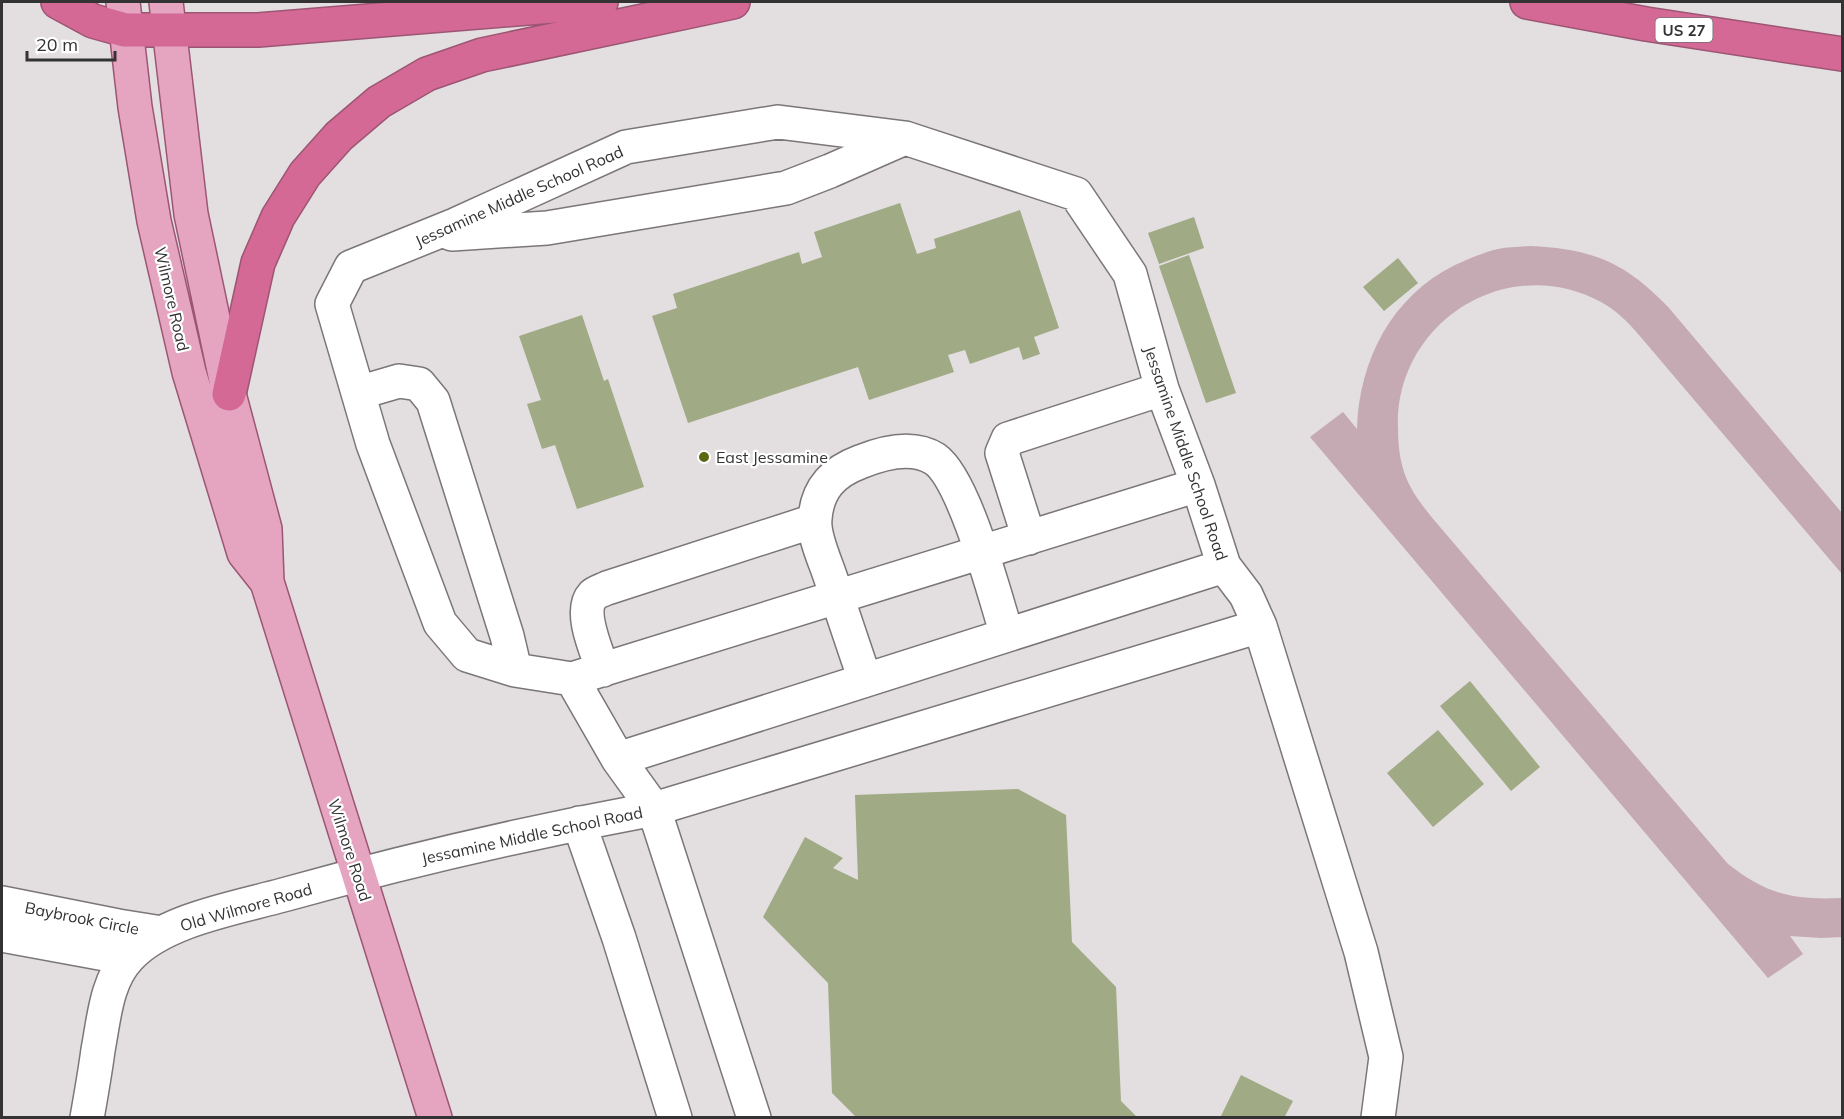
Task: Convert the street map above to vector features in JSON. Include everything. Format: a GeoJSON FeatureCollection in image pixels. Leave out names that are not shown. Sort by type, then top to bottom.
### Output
{"type":"FeatureCollection","features":[{"type":"Feature","properties":{"kind":"highway"},"geometry":{"type":"LineString","coordinates":[[58,2],[93,21],[124,16],[168,15],[258,30],[602,2]]}},
{"type":"Feature","properties":{"kind":"highway"},"geometry":{"type":"LineString","coordinates":[[229,394],[258,263],[278,217],[305,174],[339,136],[379,102],[427,74],[482,55],[733,2]]}},
{"type":"Feature","properties":{"kind":"highway","name":"US 27"},"geometry":{"type":"LineString","coordinates":[[1527,2],[1657,26],[1842,54]]}},
{"type":"Feature","properties":{"kind":"main road","name":"Wilmore Road"},"geometry":{"type":"LineString","coordinates":[[168,15],[190,214],[229,394],[265,529],[267,582],[435,1118]]}},
{"type":"Feature","properties":{"kind":"main road","name":"Wilmore Road"},"geometry":{"type":"LineString","coordinates":[[124,16],[135,107],[154,221],[189,372],[244,553],[267,582]]}},
{"type":"Feature","properties":{"kind":"street","name":"Jessamine Middle School Road"},"geometry":{"type":"LineString","coordinates":[[358,874],[579,823],[654,809],[618,759],[588,674],[515,670],[467,655],[440,623],[373,444],[332,304],[351,267],[429,236],[626,147],[778,122],[905,138],[1076,194],[1130,273],[1162,389],[1198,484],[1224,566],[1246,595],[1260,626],[1361,952],[1386,1057],[1377,1118]]}},
{"type":"Feature","properties":{"kind":"street"},"geometry":{"type":"LineString","coordinates":[[429,236],[547,228],[786,188],[905,138]]}},
{"type":"Feature","properties":{"kind":"street"},"geometry":{"type":"LineString","coordinates":[[358,393],[399,381],[419,384],[433,401],[507,636],[515,670]]}},
{"type":"Feature","properties":{"kind":"street"},"geometry":{"type":"LineString","coordinates":[[1029,538],[1002,453],[1008,439],[1162,389]]}},
{"type":"Feature","properties":{"kind":"street"},"geometry":{"type":"LineString","coordinates":[[865,680],[820,546],[814,521],[819,500],[830,479],[844,468],[881,455],[902,452],[920,453],[934,459],[947,471],[967,512],[1007,635]]}},
{"type":"Feature","properties":{"kind":"street"},"geometry":{"type":"LineString","coordinates":[[814,521],[606,588],[593,595],[587,608],[588,674],[1198,484]]}},
{"type":"Feature","properties":{"kind":"street"},"geometry":{"type":"LineString","coordinates":[[618,759],[1224,566]]}},
{"type":"Feature","properties":{"kind":"street"},"geometry":{"type":"LineString","coordinates":[[754,1118],[654,809],[1260,626]]}},
{"type":"Feature","properties":{"kind":"street"},"geometry":{"type":"LineString","coordinates":[[579,823],[619,938],[675,1118]]}},
{"type":"Feature","properties":{"kind":"street","name":"Old Wilmore Road"},"geometry":{"type":"LineString","coordinates":[[87,1118],[106,1003],[115,978],[127,958],[145,941],[192,920],[358,874]]}},
{"type":"Feature","properties":{"kind":"street","name":"Baybrook Circle"},"geometry":{"type":"LineString","coordinates":[[2,903],[162,933]]}},
{"type":"Feature","properties":{"kind":"street","name":"Baybrook Circle"},"geometry":{"type":"LineString","coordinates":[[2,935],[127,958]]}},
{"type":"Feature","properties":{"kind":"shaded area"},"geometry":{"type":"Polygon","coordinates":[[[1530,246],[1572,250],[1590,255],[1607,261],[1638,279],[1669,308],[1842,513],[1842,574],[1631,325],[1601,302],[1565,288],[1529,285],[1494,292],[1463,307],[1436,329],[1415,357],[1402,391],[1398,429],[1399,451],[1407,479],[1418,499],[1728,864],[1756,883],[1782,893],[1809,898],[1842,898],[1842,937],[1790,936],[1803,954],[1768,978],[1310,437],[1343,412],[1357,429],[1359,403],[1372,355],[1397,312],[1413,294],[1433,278],[1471,258],[1498,249],[1530,246]]]}},
{"type":"Feature","properties":{"kind":"building"},"geometry":{"type":"Polygon","coordinates":[[[900,203],[917,254],[936,248],[934,239],[1020,210],[1059,328],[1034,337],[1040,354],[1023,360],[1019,347],[970,364],[965,350],[948,355],[954,372],[869,400],[858,367],[688,423],[652,316],[677,308],[673,294],[799,252],[802,264],[822,257],[814,232],[900,203]]]}},
{"type":"Feature","properties":{"kind":"building"},"geometry":{"type":"Polygon","coordinates":[[[1194,217],[1204,248],[1159,264],[1148,233],[1194,217]]]}},
{"type":"Feature","properties":{"kind":"building"},"geometry":{"type":"Polygon","coordinates":[[[1189,255],[1236,393],[1206,403],[1159,266],[1189,255]]]}},
{"type":"Feature","properties":{"kind":"building"},"geometry":{"type":"Polygon","coordinates":[[[1398,258],[1418,283],[1384,311],[1363,287],[1398,258]]]}},
{"type":"Feature","properties":{"kind":"building"},"geometry":{"type":"Polygon","coordinates":[[[582,315],[604,381],[608,379],[644,487],[577,509],[555,445],[542,449],[527,404],[541,400],[519,336],[582,315]]]}},
{"type":"Feature","properties":{"kind":"building"},"geometry":{"type":"Polygon","coordinates":[[[1470,681],[1540,767],[1511,791],[1440,706],[1470,681]]]}},
{"type":"Feature","properties":{"kind":"building"},"geometry":{"type":"Polygon","coordinates":[[[1438,730],[1484,784],[1433,827],[1387,773],[1438,730]]]}},
{"type":"Feature","properties":{"kind":"building"},"geometry":{"type":"Polygon","coordinates":[[[1018,789],[1066,815],[1072,942],[1116,987],[1121,1101],[1138,1118],[857,1118],[832,1093],[828,983],[763,917],[805,837],[843,858],[833,868],[858,880],[855,795],[1018,789]]]}},
{"type":"Feature","properties":{"kind":"building"},"geometry":{"type":"Polygon","coordinates":[[[1241,1075],[1293,1101],[1284,1118],[1220,1118],[1241,1075]]]}},
{"type":"Feature","properties":{"kind":"place","name":"East Jessamine"},"geometry":{"type":"Point","coordinates":[704,457]}}]}
